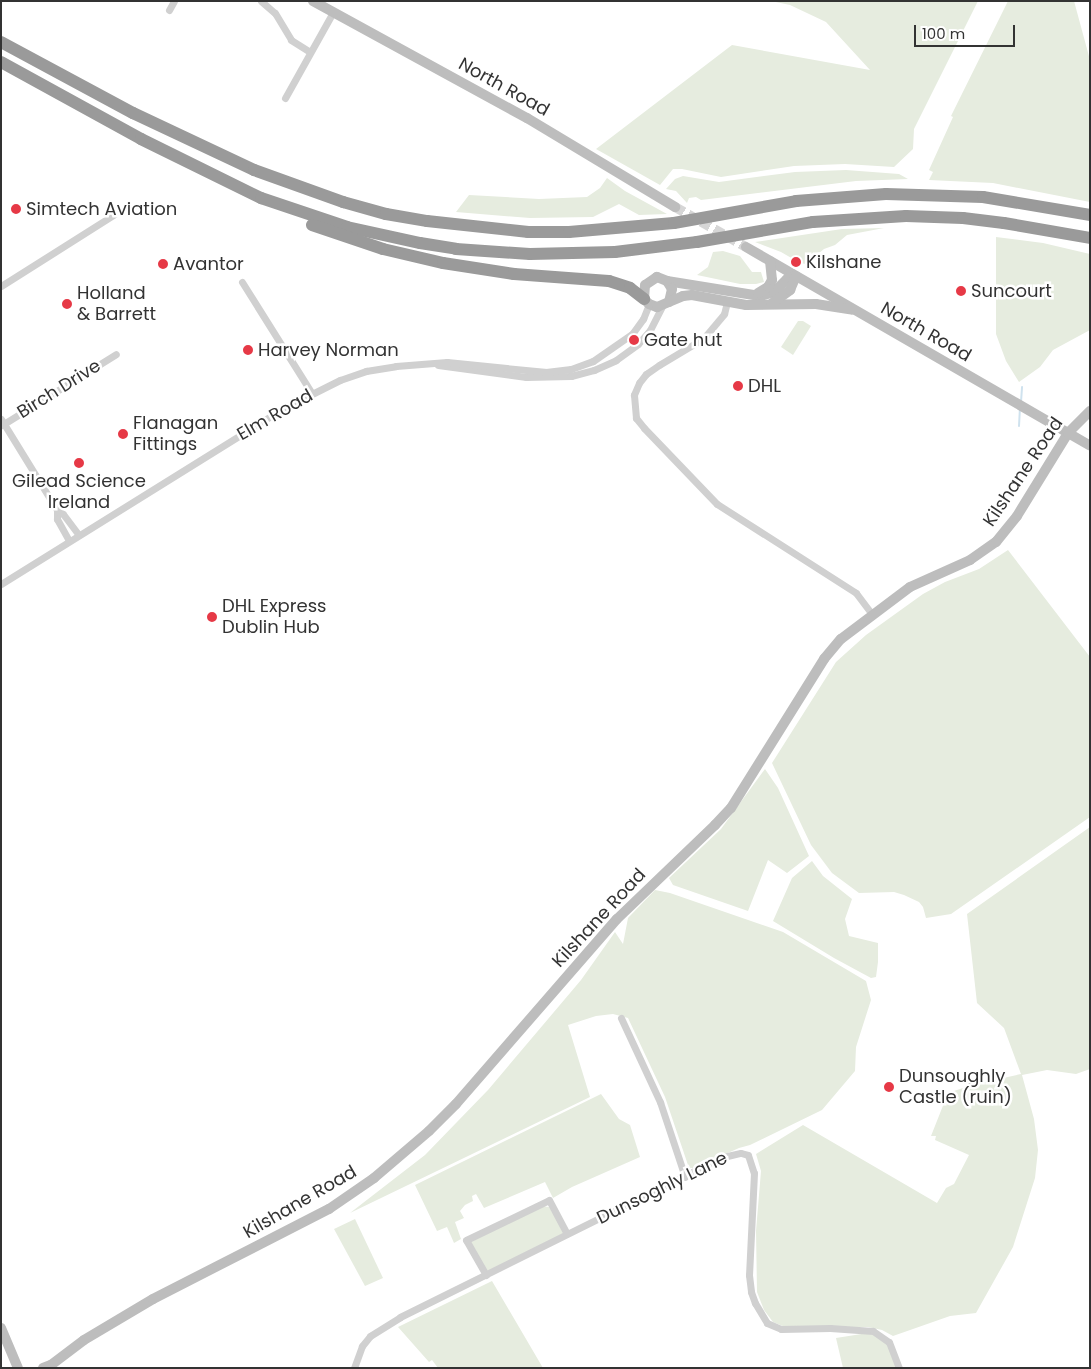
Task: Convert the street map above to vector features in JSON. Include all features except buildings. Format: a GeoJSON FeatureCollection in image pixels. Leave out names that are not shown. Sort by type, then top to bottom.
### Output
{"type":"FeatureCollection","features":[{"type":"Feature","properties":{"kind":"highway"},"geometry":{"type":"LineString","coordinates":[[1,42],[141,117],[254,170],[343,202],[386,214],[427,222],[509,231],[570,232],[674,223],[796,201],[886,194],[982,197],[1090,215]]}},
{"type":"Feature","properties":{"kind":"highway"},"geometry":{"type":"LineString","coordinates":[[1,62],[192,166],[261,198],[347,227],[390,238],[456,249],[530,254],[615,252],[678,245],[813,222],[906,216],[1004,222],[1090,238]]}},
{"type":"Feature","properties":{"kind":"highway"},"geometry":{"type":"LineString","coordinates":[[38,82],[144,147],[200,176],[232,192],[344,237],[410,256],[479,270],[609,281],[630,288],[646,302]]}},
{"type":"Feature","properties":{"kind":"street"},"geometry":{"type":"LineString","coordinates":[[169,10],[174,1]]}},
{"type":"Feature","properties":{"kind":"street"},"geometry":{"type":"LineString","coordinates":[[260,1],[275,13],[291,40],[310,52]]}},
{"type":"Feature","properties":{"kind":"street","name":"North Road"},"geometry":{"type":"LineString","coordinates":[[313,1],[527,118],[675,207]]}},
{"type":"Feature","properties":{"kind":"street"},"geometry":{"type":"LineString","coordinates":[[285,98],[332,12]]}},
{"type":"Feature","properties":{"kind":"street"},"geometry":{"type":"LineString","coordinates":[[1,286],[126,207]]}},
{"type":"Feature","properties":{"kind":"street","name":"North Road"},"geometry":{"type":"LineString","coordinates":[[746,247],[1090,446]]}},
{"type":"Feature","properties":{"kind":"street"},"geometry":{"type":"LineString","coordinates":[[750,295],[768,287],[772,280],[770,261]]}},
{"type":"Feature","properties":{"kind":"street"},"geometry":{"type":"LineString","coordinates":[[796,276],[787,279],[774,292],[766,295],[750,295],[667,281],[658,277],[648,281],[643,289],[646,302],[665,304],[692,295],[746,306],[816,304],[856,311]]}},
{"type":"Feature","properties":{"kind":"street"},"geometry":{"type":"LineString","coordinates":[[770,305],[790,290],[796,276]]}},
{"type":"Feature","properties":{"kind":"street"},"geometry":{"type":"LineString","coordinates":[[665,304],[672,289],[667,281]]}},
{"type":"Feature","properties":{"kind":"street"},"geometry":{"type":"LineString","coordinates":[[242,282],[311,392]]}},
{"type":"Feature","properties":{"kind":"street","name":"Elm Road"},"geometry":{"type":"LineString","coordinates":[[1,584],[311,392],[366,371],[396,366],[448,362],[546,372],[571,368],[593,361],[623,341],[639,326],[646,302]]}},
{"type":"Feature","properties":{"kind":"street"},"geometry":{"type":"LineString","coordinates":[[727,302],[724,314],[704,338],[659,365],[646,374],[638,383],[634,395],[636,418],[717,504],[856,593],[872,614]]}},
{"type":"Feature","properties":{"kind":"street","name":"Elm Road"},"geometry":{"type":"LineString","coordinates":[[436,364],[526,378],[586,372],[616,360],[630,350],[650,330],[665,304]]}},
{"type":"Feature","properties":{"kind":"street","name":"Birch Drive"},"geometry":{"type":"LineString","coordinates":[[2,423],[116,354]]}},
{"type":"Feature","properties":{"kind":"street","name":"Kilshane Road"},"geometry":{"type":"LineString","coordinates":[[48,1367],[84,1340],[120,1317],[329,1208],[374,1178],[429,1131],[456,1104],[617,919],[716,825],[731,808],[824,659],[841,639],[910,587],[970,560],[996,542],[1018,516],[1068,433],[1090,412]]}},
{"type":"Feature","properties":{"kind":"street"},"geometry":{"type":"LineString","coordinates":[[2,423],[57,510],[63,514],[78,535]]}},
{"type":"Feature","properties":{"kind":"street"},"geometry":{"type":"LineString","coordinates":[[57,510],[57,519],[69,541]]}},
{"type":"Feature","properties":{"kind":"street"},"geometry":{"type":"LineString","coordinates":[[621,1018],[660,1102],[684,1176]]}},
{"type":"Feature","properties":{"kind":"street","name":"Dunsoghly Lane"},"geometry":{"type":"LineString","coordinates":[[354,1368],[362,1346],[370,1336],[400,1317],[684,1176],[728,1156],[741,1153],[748,1155],[754,1173],[749,1275],[755,1303],[767,1322],[781,1329],[830,1328],[873,1331],[889,1342],[899,1368]]}},
{"type":"Feature","properties":{"kind":"street"},"geometry":{"type":"LineString","coordinates":[[486,1275],[466,1240],[549,1200],[567,1234]]}},
{"type":"Feature","properties":{"kind":"street"},"geometry":{"type":"LineString","coordinates":[[1,1328],[18,1368]]}},
{"type":"Feature","properties":{"kind":"shaded area"},"geometry":{"type":"Polygon","coordinates":[[[771,1],[978,1],[914,129],[913,149],[894,167],[845,164],[794,166],[721,177],[673,169],[660,185],[596,149],[732,45],[870,70],[826,22],[790,5],[771,1]]]}},
{"type":"Feature","properties":{"kind":"shaded area"},"geometry":{"type":"Polygon","coordinates":[[[1008,1],[1074,1],[1090,60],[1090,202],[993,183],[929,180],[933,172],[929,170],[953,117],[951,116],[1008,1]]]}},
{"type":"Feature","properties":{"kind":"shaded area"},"geometry":{"type":"Polygon","coordinates":[[[846,170],[899,174],[908,179],[856,181],[701,200],[696,197],[689,198],[687,203],[676,191],[666,189],[675,179],[683,176],[719,182],[795,172],[846,170]]]}},
{"type":"Feature","properties":{"kind":"shaded area"},"geometry":{"type":"Polygon","coordinates":[[[607,178],[625,191],[667,214],[639,215],[619,204],[593,217],[530,218],[456,212],[469,195],[539,199],[587,197],[600,188],[607,178]]]}},
{"type":"Feature","properties":{"kind":"shaded area"},"geometry":{"type":"Polygon","coordinates":[[[884,228],[847,235],[835,245],[824,249],[806,264],[755,242],[842,229],[884,228]]]}},
{"type":"Feature","properties":{"kind":"shaded area"},"geometry":{"type":"Polygon","coordinates":[[[996,237],[1043,243],[1090,254],[1090,330],[1053,350],[1040,367],[1019,382],[1006,361],[996,334],[996,237]]]}},
{"type":"Feature","properties":{"kind":"shaded area"},"geometry":{"type":"Polygon","coordinates":[[[723,251],[740,256],[752,272],[761,272],[764,282],[740,284],[697,275],[708,267],[713,252],[723,251]]]}},
{"type":"Feature","properties":{"kind":"shaded area"},"geometry":{"type":"Polygon","coordinates":[[[798,321],[803,321],[811,326],[793,355],[781,347],[798,321]]]}},
{"type":"Feature","properties":{"kind":"shaded area"},"geometry":{"type":"Polygon","coordinates":[[[1008,550],[1090,657],[1090,817],[951,914],[926,918],[923,907],[919,902],[894,892],[859,893],[832,873],[811,845],[772,763],[836,662],[866,635],[923,594],[945,582],[979,569],[1008,550]]]}},
{"type":"Feature","properties":{"kind":"shaded area"},"geometry":{"type":"Polygon","coordinates":[[[765,769],[778,788],[809,856],[787,873],[768,860],[748,911],[673,885],[669,878],[721,829],[765,769]]]}},
{"type":"Feature","properties":{"kind":"shaded area"},"geometry":{"type":"Polygon","coordinates":[[[1090,827],[1090,1069],[1076,1074],[1047,1070],[1022,1075],[1034,1119],[1038,1150],[1035,1178],[1013,1247],[976,1313],[950,1316],[893,1336],[882,1330],[868,1327],[785,1327],[773,1322],[764,1310],[757,1292],[756,1231],[761,1171],[756,1154],[803,1125],[937,1203],[946,1188],[954,1184],[969,1155],[935,1140],[936,1136],[931,1136],[948,1093],[972,1085],[1021,1074],[1004,1028],[977,1003],[967,914],[1090,827]]]}},
{"type":"Feature","properties":{"kind":"shaded area"},"geometry":{"type":"Polygon","coordinates":[[[812,861],[823,876],[852,899],[845,919],[849,936],[878,943],[876,977],[871,978],[834,958],[773,921],[792,878],[812,861]]]}},
{"type":"Feature","properties":{"kind":"shaded area"},"geometry":{"type":"Polygon","coordinates":[[[655,890],[670,893],[783,932],[866,981],[871,1000],[856,1047],[855,1071],[822,1110],[750,1145],[694,1168],[689,1168],[665,1097],[628,1018],[613,1014],[596,1016],[568,1025],[590,1097],[350,1213],[425,1155],[488,1090],[581,980],[615,932],[623,944],[628,918],[655,890]]]}},
{"type":"Feature","properties":{"kind":"shaded area"},"geometry":{"type":"Polygon","coordinates":[[[601,1094],[619,1119],[630,1125],[640,1157],[572,1187],[553,1198],[545,1182],[484,1208],[476,1194],[472,1196],[473,1201],[465,1205],[460,1211],[464,1218],[455,1222],[461,1239],[454,1243],[447,1227],[437,1231],[415,1185],[601,1094]]]}},
{"type":"Feature","properties":{"kind":"shaded area"},"geometry":{"type":"Polygon","coordinates":[[[542,1206],[549,1207],[565,1233],[486,1272],[470,1241],[542,1206]]]}},
{"type":"Feature","properties":{"kind":"shaded area"},"geometry":{"type":"Polygon","coordinates":[[[355,1219],[383,1278],[365,1286],[334,1229],[355,1219]]]}},
{"type":"Feature","properties":{"kind":"shaded area"},"geometry":{"type":"Polygon","coordinates":[[[492,1281],[543,1368],[438,1368],[432,1360],[429,1362],[398,1327],[492,1281]]]}},
{"type":"Feature","properties":{"kind":"shaded area"},"geometry":{"type":"Polygon","coordinates":[[[874,1332],[891,1346],[899,1368],[843,1368],[836,1338],[874,1332]]]}},
{"type":"Feature","properties":{"kind":"waterway"},"geometry":{"type":"LineString","coordinates":[[1021,402],[1022,387]]}},
{"type":"Feature","properties":{"kind":"waterway"},"geometry":{"type":"LineString","coordinates":[[1019,426],[1020,409]]}},
{"type":"Feature","properties":{"kind":"tunnel"},"geometry":{"type":"LineString","coordinates":[[675,207],[746,247]]}},
{"type":"Feature","properties":{"kind":"place","name":"Simtech Aviation"},"geometry":{"type":"Point","coordinates":[16,209]}},
{"type":"Feature","properties":{"kind":"place","name":"Kilshane"},"geometry":{"type":"Point","coordinates":[796,262]}},
{"type":"Feature","properties":{"kind":"place","name":"Avantor"},"geometry":{"type":"Point","coordinates":[163,264]}},
{"type":"Feature","properties":{"kind":"place","name":"Suncourt"},"geometry":{"type":"Point","coordinates":[961,291]}},
{"type":"Feature","properties":{"kind":"place","name":"Holland & Barrett"},"geometry":{"type":"Point","coordinates":[67,304]}},
{"type":"Feature","properties":{"kind":"place","name":"Gate hut"},"geometry":{"type":"Point","coordinates":[634,340]}},
{"type":"Feature","properties":{"kind":"place","name":"Harvey Norman"},"geometry":{"type":"Point","coordinates":[248,350]}},
{"type":"Feature","properties":{"kind":"place","name":"DHL"},"geometry":{"type":"Point","coordinates":[738,386]}},
{"type":"Feature","properties":{"kind":"place","name":"Flanagan Fittings"},"geometry":{"type":"Point","coordinates":[123,434]}},
{"type":"Feature","properties":{"kind":"place","name":"Gilead Science Ireland"},"geometry":{"type":"Point","coordinates":[79,463]}},
{"type":"Feature","properties":{"kind":"place","name":"DHL Express Dublin Hub"},"geometry":{"type":"Point","coordinates":[212,617]}},
{"type":"Feature","properties":{"kind":"place","name":"Dunsoughly Castle (ruin)"},"geometry":{"type":"Point","coordinates":[889,1087]}}]}
